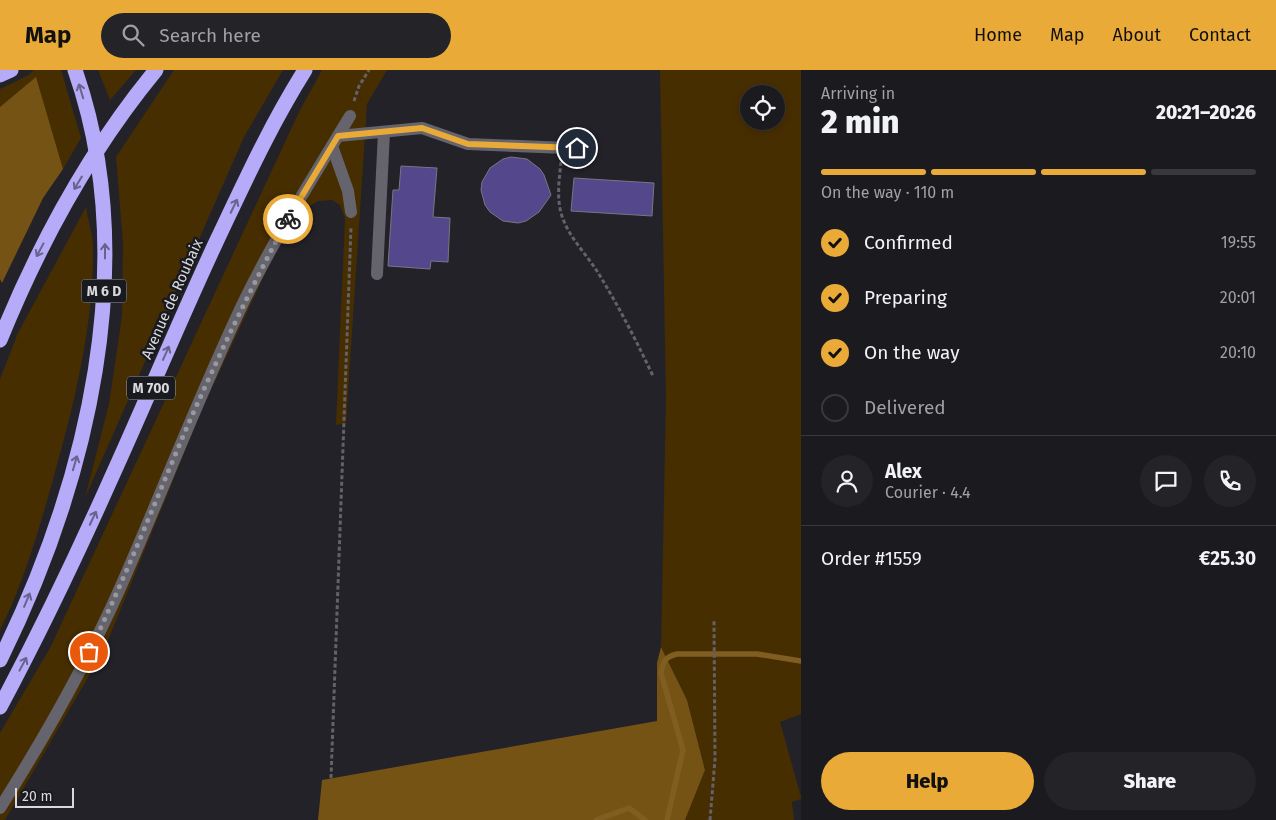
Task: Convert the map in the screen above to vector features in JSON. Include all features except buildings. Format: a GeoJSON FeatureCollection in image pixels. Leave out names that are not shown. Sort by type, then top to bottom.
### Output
{"type":"FeatureCollection","features":[{"type":"Feature","properties":{"kind":"highway"},"geometry":{"type":"LineString","coordinates":[[0,75],[11,70]]}},
{"type":"Feature","properties":{"kind":"highway","name":"M 6 D"},"geometry":{"type":"LineString","coordinates":[[0,660],[36,577],[61,510],[76,462],[96,368],[100,339],[105,282],[99,168],[94,136],[75,70]]}},
{"type":"Feature","properties":{"kind":"highway"},"geometry":{"type":"LineString","coordinates":[[0,340],[37,256],[64,207],[106,138],[156,70]]}},
{"type":"Feature","properties":{"kind":"highway","name":"Avenue de Roubaix"},"geometry":{"type":"LineString","coordinates":[[0,707],[33,646],[109,483],[193,290],[269,132],[305,70]]}},
{"type":"Feature","properties":{"kind":"street"},"geometry":{"type":"LineString","coordinates":[[0,808],[48,729],[89,652],[121,586],[196,406],[246,298],[298,200],[350,116]]}},
{"type":"Feature","properties":{"kind":"street"},"geometry":{"type":"LineString","coordinates":[[335,141],[384,132],[422,128],[468,144],[591,149]]}},
{"type":"Feature","properties":{"kind":"street"},"geometry":{"type":"LineString","coordinates":[[377,274],[384,132]]}},
{"type":"Feature","properties":{"kind":"street"},"geometry":{"type":"LineString","coordinates":[[335,141],[352,212]]}},
{"type":"Feature","properties":{"kind":"path"},"geometry":{"type":"LineString","coordinates":[[350,116],[359,86],[369,70]]}},
{"type":"Feature","properties":{"kind":"path"},"geometry":{"type":"LineString","coordinates":[[562,148],[558,199],[563,220],[624,317],[654,376]]}},
{"type":"Feature","properties":{"kind":"path"},"geometry":{"type":"LineString","coordinates":[[332,778],[352,212]]}},
{"type":"Feature","properties":{"kind":"path"},"geometry":{"type":"LineString","coordinates":[[710,820],[715,759],[714,620]]}},
{"type":"Feature","properties":{"kind":"shaded area"},"geometry":{"type":"Polygon","coordinates":[[[34,70],[61,70],[81,138],[63,169],[36,78],[0,107],[0,89],[29,75],[34,70]]]}},
{"type":"Feature","properties":{"kind":"shaded area"},"geometry":{"type":"Polygon","coordinates":[[[98,70],[136,70],[110,100],[98,70]]]}},
{"type":"Feature","properties":{"kind":"shaded area"},"geometry":{"type":"Polygon","coordinates":[[[174,70],[283,70],[244,137],[85,498],[109,404],[122,316],[123,244],[116,157],[174,70]]]}},
{"type":"Feature","properties":{"kind":"shaded area"},"geometry":{"type":"Polygon","coordinates":[[[322,70],[387,70],[367,104],[346,423],[336,425],[345,218],[340,205],[332,200],[318,201],[302,211],[289,229],[270,263],[202,409],[104,650],[5,820],[0,820],[0,733],[50,648],[299,112],[322,70]]]}},
{"type":"Feature","properties":{"kind":"shaded area"},"geometry":{"type":"Polygon","coordinates":[[[660,70],[801,70],[801,714],[780,722],[801,797],[801,799],[792,802],[794,820],[685,820],[705,770],[687,700],[661,647],[666,398],[660,70]]]}},
{"type":"Feature","properties":{"kind":"shaded area"},"geometry":{"type":"Polygon","coordinates":[[[36,77],[63,169],[43,198],[2,283],[0,279],[0,107],[36,77]]]}},
{"type":"Feature","properties":{"kind":"shaded area"},"geometry":{"type":"Polygon","coordinates":[[[86,207],[93,244],[92,278],[90,308],[81,367],[47,502],[23,576],[0,630],[0,379],[18,333],[86,207]]]}},
{"type":"Feature","properties":{"kind":"shaded area"},"geometry":{"type":"Polygon","coordinates":[[[661,647],[687,700],[705,770],[685,820],[318,820],[322,780],[657,721],[657,663],[661,647]]]}},
{"type":"Feature","properties":{"kind":"waterway"},"geometry":{"type":"LineString","coordinates":[[667,820],[683,750],[661,673],[665,660],[677,654],[757,654],[801,661]]}},
{"type":"Feature","properties":{"kind":"waterway"},"geometry":{"type":"LineString","coordinates":[[596,820],[629,808],[645,820]]}},
{"type":"Feature","properties":{"kind":"way so far"},"geometry":{"type":"LineString","coordinates":[[89,652],[121,586],[196,406],[246,298],[288,219]]}},
{"type":"Feature","properties":{"kind":"route"},"geometry":{"type":"LineString","coordinates":[[288,219],[338,136],[422,128],[468,144],[577,148]]}}]}
